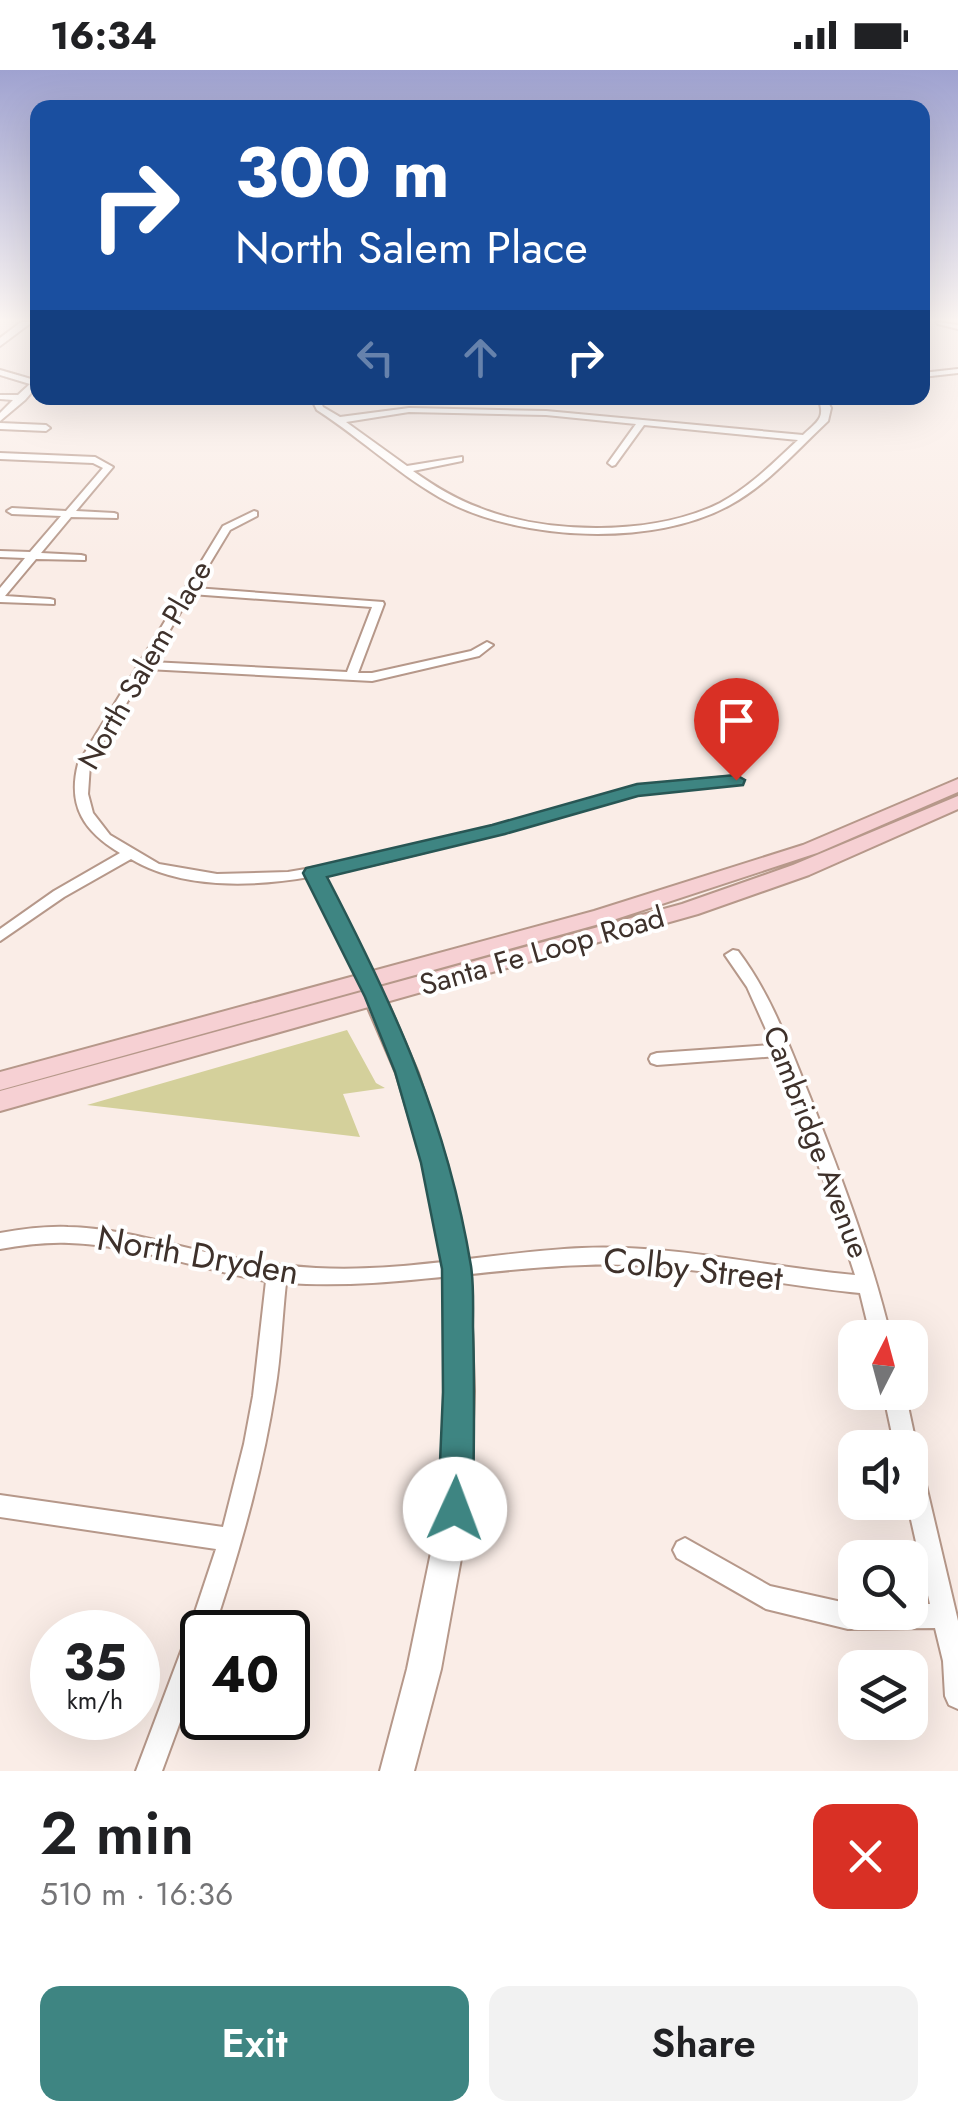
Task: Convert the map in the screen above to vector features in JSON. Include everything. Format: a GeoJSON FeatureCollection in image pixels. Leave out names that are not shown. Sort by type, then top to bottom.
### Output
{"type":"FeatureCollection","features":[{"type":"Feature","properties":{"kind":"main road","name":"Santa Fe Loop Road"},"geometry":{"type":"LineString","coordinates":[[0,1101],[810,849],[958,785]]}},
{"type":"Feature","properties":{"kind":"main road","name":"Santa Fe Loop Road"},"geometry":{"type":"LineString","coordinates":[[0,1081],[690,909],[802,870],[958,802]]}},
{"type":"Feature","properties":{"kind":"street"},"geometry":{"type":"LineString","coordinates":[[0,422],[19,401]]}},
{"type":"Feature","properties":{"kind":"street"},"geometry":{"type":"LineString","coordinates":[[318,405],[457,502],[489,514],[563,528],[641,528],[681,520],[728,503],[826,418],[826,405]]}},
{"type":"Feature","properties":{"kind":"street"},"geometry":{"type":"LineString","coordinates":[[340,420],[387,411],[434,409],[572,415],[805,438]]}},
{"type":"Feature","properties":{"kind":"street"},"geometry":{"type":"LineString","coordinates":[[0,422],[46,428]]}},
{"type":"Feature","properties":{"kind":"street"},"geometry":{"type":"LineString","coordinates":[[612,463],[640,424]]}},
{"type":"Feature","properties":{"kind":"street"},"geometry":{"type":"LineString","coordinates":[[0,456],[95,460],[108,464],[0,597]]}},
{"type":"Feature","properties":{"kind":"street"},"geometry":{"type":"LineString","coordinates":[[407,469],[460,459]]}},
{"type":"Feature","properties":{"kind":"street"},"geometry":{"type":"LineString","coordinates":[[12,510],[114,516]]}},
{"type":"Feature","properties":{"kind":"street","name":"North Salem Place"},"geometry":{"type":"LineString","coordinates":[[254,514],[226,528],[84,764],[78,783],[90,824],[126,854],[173,872],[229,881],[314,873],[497,830],[637,790],[736,780]]}},
{"type":"Feature","properties":{"kind":"street"},"geometry":{"type":"LineString","coordinates":[[0,554],[81,558]]}},
{"type":"Feature","properties":{"kind":"street"},"geometry":{"type":"LineString","coordinates":[[187,591],[378,604],[350,676]]}},
{"type":"Feature","properties":{"kind":"street"},"geometry":{"type":"LineString","coordinates":[[0,597],[50,602]]}},
{"type":"Feature","properties":{"kind":"street"},"geometry":{"type":"LineString","coordinates":[[143,665],[350,676],[404,672],[475,654],[488,645]]}},
{"type":"Feature","properties":{"kind":"street"},"geometry":{"type":"LineString","coordinates":[[0,936],[59,894],[126,854]]}},
{"type":"Feature","properties":{"kind":"street"},"geometry":{"type":"LineString","coordinates":[[314,873],[372,988],[408,1072],[435,1163],[457,1269],[460,1392],[455,1509],[424,1670],[397,1771]]}},
{"type":"Feature","properties":{"kind":"street","name":"Cambridge Avenue"},"geometry":{"type":"LineString","coordinates":[[733,955],[756,984],[835,1183],[877,1320]]}},
{"type":"Feature","properties":{"kind":"street"},"geometry":{"type":"LineString","coordinates":[[657,1059],[782,1050]]}},
{"type":"Feature","properties":{"kind":"street","name":"North Dryden"},"geometry":{"type":"LineString","coordinates":[[0,1240],[87,1234],[276,1274],[354,1277],[457,1269]]}},
{"type":"Feature","properties":{"kind":"street","name":"Colby Street"},"geometry":{"type":"LineString","coordinates":[[457,1269],[542,1259],[628,1256],[800,1280],[869,1285]]}},
{"type":"Feature","properties":{"kind":"street"},"geometry":{"type":"LineString","coordinates":[[148,1771],[200,1640],[231,1540],[264,1397],[276,1274]]}},
{"type":"Feature","properties":{"kind":"street"},"geometry":{"type":"LineString","coordinates":[[0,1506],[231,1540]]}},
{"type":"Feature","properties":{"kind":"street"},"geometry":{"type":"LineString","coordinates":[[923,1520],[958,1696]]}},
{"type":"Feature","properties":{"kind":"street"},"geometry":{"type":"LineString","coordinates":[[685,1550],[766,1597],[848,1617],[944,1616]]}},
{"type":"Feature","properties":{"kind":"shaded area"},"geometry":{"type":"Polygon","coordinates":[[[347,1030],[376,1083],[385,1088],[343,1094],[360,1137],[87,1105],[347,1030]]]}},
{"type":"Feature","properties":{"kind":"route"},"geometry":{"type":"LineString","coordinates":[[455,1509],[460,1392],[457,1269],[435,1163],[408,1072],[377,997],[314,873],[497,830],[637,790],[736,780]]}}]}
